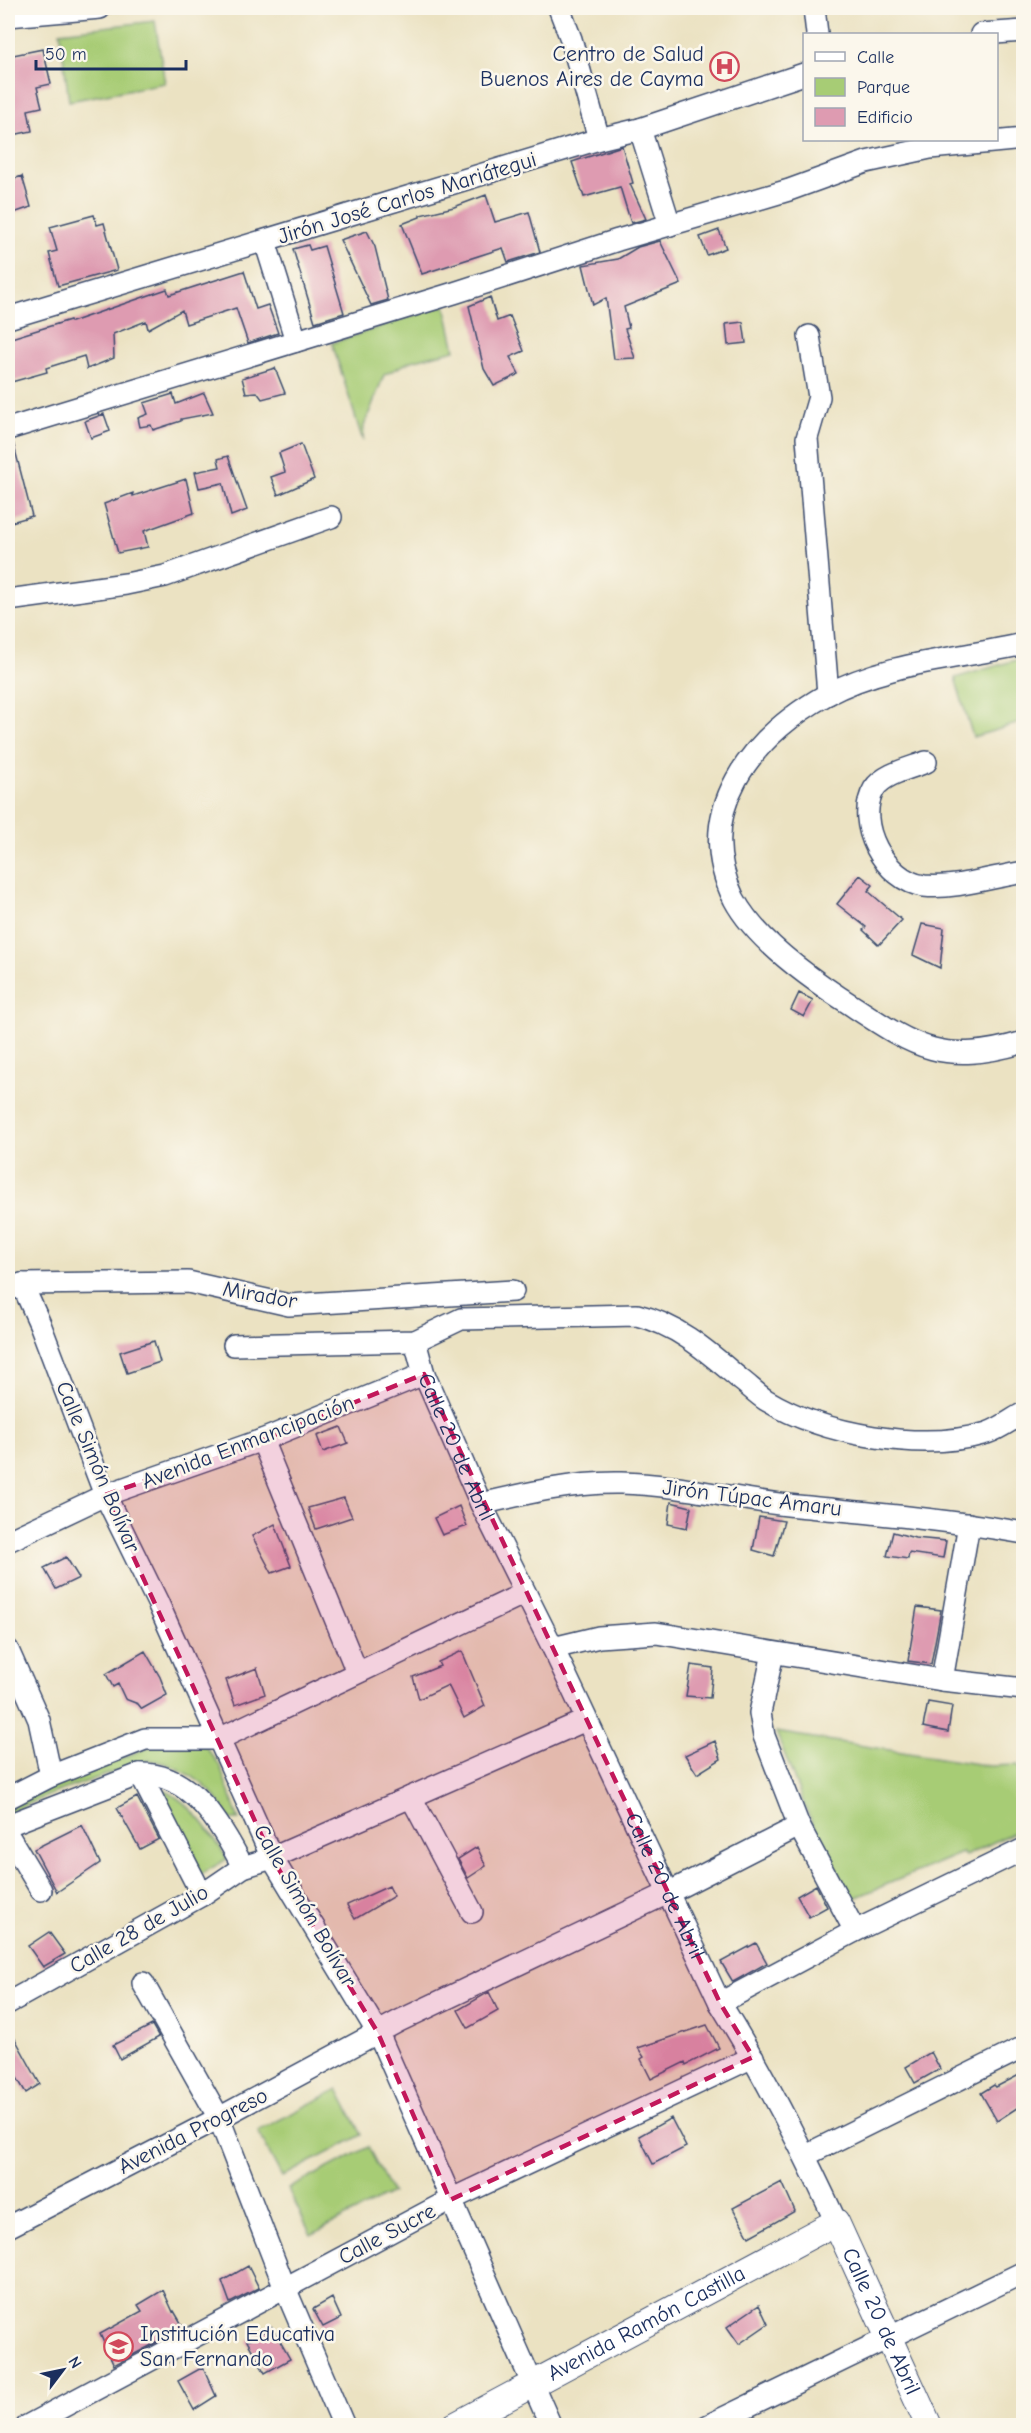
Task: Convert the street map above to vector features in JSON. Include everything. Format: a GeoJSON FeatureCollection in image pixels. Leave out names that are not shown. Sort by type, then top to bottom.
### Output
{"type":"FeatureCollection","features":[{"type":"Feature","properties":{"kind":"main road","name":"Calle 20 de Abril"},"geometry":{"type":"LineString","coordinates":[[836,2222],[929,2426]]}},
{"type":"Feature","properties":{"kind":"main road","name":"Avenida Ramón Castilla"},"geometry":{"type":"LineString","coordinates":[[454,2426],[836,2222]]}},
{"type":"Feature","properties":{"kind":"street"},"geometry":{"type":"LineString","coordinates":[[8,16],[100,8]]}},
{"type":"Feature","properties":{"kind":"street"},"geometry":{"type":"LineString","coordinates":[[559,8],[571,39],[599,139]]}},
{"type":"Feature","properties":{"kind":"street"},"geometry":{"type":"LineString","coordinates":[[814,8],[817,33]]}},
{"type":"Feature","properties":{"kind":"street"},"geometry":{"type":"LineString","coordinates":[[995,33],[1023,31]]}},
{"type":"Feature","properties":{"kind":"street","name":"Jirón José Carlos Mariátegui"},"geometry":{"type":"LineString","coordinates":[[8,318],[599,139],[640,129],[803,74]]}},
{"type":"Feature","properties":{"kind":"street"},"geometry":{"type":"LineString","coordinates":[[640,129],[670,225]]}},
{"type":"Feature","properties":{"kind":"street"},"geometry":{"type":"LineString","coordinates":[[8,429],[789,190],[885,158],[949,146],[1023,139]]}},
{"type":"Feature","properties":{"kind":"street"},"geometry":{"type":"LineString","coordinates":[[265,241],[296,341]]}},
{"type":"Feature","properties":{"kind":"street"},"geometry":{"type":"LineString","coordinates":[[809,336],[819,397],[807,438],[828,694]]}},
{"type":"Feature","properties":{"kind":"street"},"geometry":{"type":"LineString","coordinates":[[8,600],[126,584],[165,576],[332,517]]}},
{"type":"Feature","properties":{"kind":"street"},"geometry":{"type":"LineString","coordinates":[[1023,644],[900,667],[865,678],[828,694],[789,720],[742,766],[728,795],[721,818],[721,857],[726,879],[735,900],[761,933],[802,973],[904,1039],[924,1047],[957,1053],[987,1052],[1023,1042]]}},
{"type":"Feature","properties":{"kind":"street"},"geometry":{"type":"LineString","coordinates":[[926,762],[883,780],[874,788],[868,816],[878,851],[890,867],[904,878],[924,886],[955,884],[1023,872]]}},
{"type":"Feature","properties":{"kind":"street","name":"Mirador"},"geometry":{"type":"LineString","coordinates":[[15,1287],[188,1282],[289,1305],[513,1291]]}},
{"type":"Feature","properties":{"kind":"street","name":"Calle Simón Bolívar"},"geometry":{"type":"LineString","coordinates":[[15,1287],[40,1324],[105,1495],[158,1603],[272,1858],[378,2033],[551,2426]]}},
{"type":"Feature","properties":{"kind":"street"},"geometry":{"type":"LineString","coordinates":[[234,1345],[415,1341],[461,1319],[637,1315],[654,1319],[689,1337],[765,1399],[807,1420],[855,1434],[896,1439],[964,1437],[989,1432],[1023,1413]]}},
{"type":"Feature","properties":{"kind":"street","name":"Calle 20 de Abril"},"geometry":{"type":"LineString","coordinates":[[415,1341],[424,1374],[481,1504],[553,1648],[720,2004],[753,2057],[806,2156],[836,2222]]}},
{"type":"Feature","properties":{"kind":"street","name":"Avenida Enmancipación"},"geometry":{"type":"LineString","coordinates":[[8,1541],[105,1495],[262,1440],[424,1374]]}},
{"type":"Feature","properties":{"kind":"street"},"geometry":{"type":"LineString","coordinates":[[262,1440],[357,1672]]}},
{"type":"Feature","properties":{"kind":"street","name":"Jirón Túpac Amaru"},"geometry":{"type":"LineString","coordinates":[[481,1504],[571,1485],[621,1483],[676,1488],[749,1500],[969,1524],[1023,1533]]}},
{"type":"Feature","properties":{"kind":"street"},"geometry":{"type":"LineString","coordinates":[[942,1680],[969,1524]]}},
{"type":"Feature","properties":{"kind":"street"},"geometry":{"type":"LineString","coordinates":[[8,1798],[51,1776],[146,1739],[219,1739],[525,1593]]}},
{"type":"Feature","properties":{"kind":"street"},"geometry":{"type":"LineString","coordinates":[[553,1648],[600,1637],[656,1633],[942,1680],[1023,1689]]}},
{"type":"Feature","properties":{"kind":"street"},"geometry":{"type":"LineString","coordinates":[[8,1650],[39,1720],[51,1776]]}},
{"type":"Feature","properties":{"kind":"street"},"geometry":{"type":"LineString","coordinates":[[773,1653],[760,1713],[761,1726],[800,1826],[855,1931]]}},
{"type":"Feature","properties":{"kind":"street","name":"Calle 28 de Julio"},"geometry":{"type":"LineString","coordinates":[[8,2003],[202,1895],[243,1867],[272,1858],[586,1720]]}},
{"type":"Feature","properties":{"kind":"street"},"geometry":{"type":"LineString","coordinates":[[140,1774],[202,1895]]}},
{"type":"Feature","properties":{"kind":"street"},"geometry":{"type":"LineString","coordinates":[[8,1825],[140,1774],[154,1774],[170,1780],[198,1800],[223,1829],[243,1867]]}},
{"type":"Feature","properties":{"kind":"street"},"geometry":{"type":"LineString","coordinates":[[411,1797],[472,1912]]}},
{"type":"Feature","properties":{"kind":"street","name":"Avenida Progreso"},"geometry":{"type":"LineString","coordinates":[[8,2227],[378,2033],[668,1893],[800,1826]]}},
{"type":"Feature","properties":{"kind":"street"},"geometry":{"type":"LineString","coordinates":[[8,1834],[41,1890]]}},
{"type":"Feature","properties":{"kind":"street"},"geometry":{"type":"LineString","coordinates":[[720,2004],[855,1931],[1023,1849]]}},
{"type":"Feature","properties":{"kind":"street"},"geometry":{"type":"LineString","coordinates":[[143,1983],[219,2118],[285,2288],[344,2426]]}},
{"type":"Feature","properties":{"kind":"street"},"geometry":{"type":"LineString","coordinates":[[806,2156],[1023,2048]]}},
{"type":"Feature","properties":{"kind":"street","name":"Calle Sucre"},"geometry":{"type":"LineString","coordinates":[[27,2426],[450,2200],[753,2057]]}},
{"type":"Feature","properties":{"kind":"street"},"geometry":{"type":"LineString","coordinates":[[706,2426],[1023,2271]]}},
{"type":"Feature","properties":{"kind":"highlighted area"},"geometry":{"type":"Polygon","coordinates":[[[424,1374],[720,2003],[753,2057],[450,2200],[378,2033],[272,1858],[105,1495],[262,1440],[424,1374]]]}},
{"type":"Feature","properties":{"kind":"green space"},"geometry":{"type":"Polygon","coordinates":[[[155,21],[165,83],[69,101],[60,32],[155,21]]]}},
{"type":"Feature","properties":{"kind":"green space"},"geometry":{"type":"Polygon","coordinates":[[[445,305],[455,350],[411,361],[384,375],[364,426],[363,441],[332,343],[445,305]]]}},
{"type":"Feature","properties":{"kind":"green space"},"geometry":{"type":"Polygon","coordinates":[[[1023,658],[1023,722],[973,737],[955,678],[1023,658]]]}},
{"type":"Feature","properties":{"kind":"green space"},"geometry":{"type":"Polygon","coordinates":[[[776,1732],[990,1766],[1018,1765],[1023,1784],[1023,1828],[965,1856],[962,1853],[852,1899],[807,1812],[776,1732]]]}},
{"type":"Feature","properties":{"kind":"green space"},"geometry":{"type":"Polygon","coordinates":[[[156,1744],[205,1746],[219,1764],[239,1820],[231,1820],[209,1789],[193,1777],[167,1764],[149,1760],[54,1793],[8,1813],[8,1804],[156,1744]]]}},
{"type":"Feature","properties":{"kind":"green space"},"geometry":{"type":"Polygon","coordinates":[[[152,1784],[176,1797],[196,1814],[227,1859],[200,1875],[152,1784]]]}},
{"type":"Feature","properties":{"kind":"green space"},"geometry":{"type":"Polygon","coordinates":[[[338,2089],[362,2135],[282,2177],[258,2131],[338,2089]]]}},
{"type":"Feature","properties":{"kind":"green space"},"geometry":{"type":"Polygon","coordinates":[[[368,2147],[392,2193],[311,2235],[288,2189],[368,2147]]]}},
{"type":"Feature","properties":{"kind":"building"},"geometry":{"type":"Polygon","coordinates":[[[43,49],[51,84],[37,87],[42,107],[28,110],[32,131],[8,136],[8,56],[43,49]]]}},
{"type":"Feature","properties":{"kind":"building"},"geometry":{"type":"Polygon","coordinates":[[[622,146],[633,183],[630,184],[646,219],[631,223],[620,187],[584,197],[572,162],[622,146]]]}},
{"type":"Feature","properties":{"kind":"building"},"geometry":{"type":"Polygon","coordinates":[[[22,176],[31,207],[8,215],[8,181],[22,176]]]}},
{"type":"Feature","properties":{"kind":"building"},"geometry":{"type":"Polygon","coordinates":[[[486,195],[495,222],[529,212],[540,252],[508,262],[503,248],[422,274],[402,224],[420,215],[454,207],[486,195]]]}},
{"type":"Feature","properties":{"kind":"building"},"geometry":{"type":"Polygon","coordinates":[[[94,215],[97,225],[104,223],[117,270],[58,286],[49,253],[57,251],[50,227],[94,215]]]}},
{"type":"Feature","properties":{"kind":"building"},"geometry":{"type":"Polygon","coordinates":[[[719,230],[726,248],[707,255],[700,237],[719,230]]]}},
{"type":"Feature","properties":{"kind":"building"},"geometry":{"type":"Polygon","coordinates":[[[367,231],[375,247],[388,300],[371,305],[340,240],[367,231]]]}},
{"type":"Feature","properties":{"kind":"building"},"geometry":{"type":"Polygon","coordinates":[[[660,241],[681,284],[624,307],[629,328],[625,329],[635,358],[614,359],[606,298],[593,305],[583,265],[618,259],[638,247],[660,241]]]}},
{"type":"Feature","properties":{"kind":"building"},"geometry":{"type":"Polygon","coordinates":[[[308,245],[310,250],[324,246],[344,313],[315,322],[293,249],[308,245]]]}},
{"type":"Feature","properties":{"kind":"building"},"geometry":{"type":"Polygon","coordinates":[[[244,271],[256,309],[268,305],[278,333],[248,343],[236,308],[186,324],[182,310],[148,329],[146,321],[113,334],[114,358],[87,369],[84,356],[46,368],[47,372],[8,383],[8,339],[70,320],[71,322],[167,289],[169,295],[244,271]]]}},
{"type":"Feature","properties":{"kind":"building"},"geometry":{"type":"Polygon","coordinates":[[[490,297],[497,321],[510,316],[524,351],[510,357],[519,374],[494,386],[484,369],[469,306],[490,297]]]}},
{"type":"Feature","properties":{"kind":"building"},"geometry":{"type":"Polygon","coordinates":[[[743,322],[746,343],[728,345],[726,324],[743,322]]]}},
{"type":"Feature","properties":{"kind":"building"},"geometry":{"type":"Polygon","coordinates":[[[275,368],[285,393],[262,399],[257,392],[246,393],[242,378],[275,368]]]}},
{"type":"Feature","properties":{"kind":"building"},"geometry":{"type":"Polygon","coordinates":[[[204,393],[213,413],[181,419],[181,421],[153,430],[151,425],[140,427],[138,418],[148,414],[144,403],[173,394],[176,404],[204,393]]]}},
{"type":"Feature","properties":{"kind":"building"},"geometry":{"type":"Polygon","coordinates":[[[104,414],[110,431],[91,438],[85,421],[104,414]]]}},
{"type":"Feature","properties":{"kind":"building"},"geometry":{"type":"Polygon","coordinates":[[[13,442],[32,516],[8,523],[8,443],[13,442]]]}},
{"type":"Feature","properties":{"kind":"building"},"geometry":{"type":"Polygon","coordinates":[[[301,444],[314,479],[278,495],[271,477],[285,472],[279,453],[301,444]]]}},
{"type":"Feature","properties":{"kind":"building"},"geometry":{"type":"Polygon","coordinates":[[[228,456],[247,510],[231,516],[223,483],[199,488],[195,472],[220,467],[218,459],[228,456]]]}},
{"type":"Feature","properties":{"kind":"building"},"geometry":{"type":"Polygon","coordinates":[[[186,479],[194,513],[144,531],[148,547],[118,553],[104,504],[133,493],[133,496],[186,479]]]}},
{"type":"Feature","properties":{"kind":"building"},"geometry":{"type":"Polygon","coordinates":[[[860,875],[873,885],[868,891],[902,920],[879,945],[863,930],[866,927],[837,904],[860,875]]]}},
{"type":"Feature","properties":{"kind":"building"},"geometry":{"type":"Polygon","coordinates":[[[922,924],[944,928],[940,968],[913,955],[922,924]]]}},
{"type":"Feature","properties":{"kind":"building"},"geometry":{"type":"Polygon","coordinates":[[[799,993],[813,1000],[804,1017],[791,1010],[799,993]]]}},
{"type":"Feature","properties":{"kind":"building"},"geometry":{"type":"Polygon","coordinates":[[[154,1341],[160,1362],[127,1373],[120,1352],[154,1341]]]}},
{"type":"Feature","properties":{"kind":"building"},"geometry":{"type":"Polygon","coordinates":[[[341,1427],[348,1443],[323,1452],[317,1436],[341,1427]]]}},
{"type":"Feature","properties":{"kind":"building"},"geometry":{"type":"Polygon","coordinates":[[[344,1498],[352,1517],[316,1529],[308,1508],[344,1498]]]}},
{"type":"Feature","properties":{"kind":"building"},"geometry":{"type":"Polygon","coordinates":[[[671,1502],[691,1507],[687,1528],[668,1524],[671,1502]]]}},
{"type":"Feature","properties":{"kind":"building"},"geometry":{"type":"Polygon","coordinates":[[[459,1506],[467,1526],[442,1535],[434,1518],[459,1506]]]}},
{"type":"Feature","properties":{"kind":"building"},"geometry":{"type":"Polygon","coordinates":[[[759,1517],[784,1521],[774,1556],[753,1550],[759,1517]]]}},
{"type":"Feature","properties":{"kind":"building"},"geometry":{"type":"Polygon","coordinates":[[[275,1524],[291,1566],[272,1573],[252,1536],[275,1524]]]}},
{"type":"Feature","properties":{"kind":"building"},"geometry":{"type":"Polygon","coordinates":[[[893,1532],[915,1538],[946,1541],[943,1558],[909,1553],[908,1559],[887,1556],[893,1532]]]}},
{"type":"Feature","properties":{"kind":"building"},"geometry":{"type":"Polygon","coordinates":[[[66,1557],[79,1578],[56,1589],[44,1568],[66,1557]]]}},
{"type":"Feature","properties":{"kind":"building"},"geometry":{"type":"Polygon","coordinates":[[[917,1607],[941,1610],[931,1664],[908,1661],[917,1607]]]}},
{"type":"Feature","properties":{"kind":"building"},"geometry":{"type":"Polygon","coordinates":[[[145,1651],[167,1695],[142,1709],[138,1704],[125,1699],[118,1684],[113,1687],[106,1674],[145,1651]]]}},
{"type":"Feature","properties":{"kind":"building"},"geometry":{"type":"Polygon","coordinates":[[[462,1651],[485,1706],[464,1718],[448,1685],[419,1699],[413,1677],[440,1666],[438,1662],[462,1651]]]}},
{"type":"Feature","properties":{"kind":"building"},"geometry":{"type":"Polygon","coordinates":[[[691,1665],[713,1668],[710,1698],[686,1696],[691,1665]]]}},
{"type":"Feature","properties":{"kind":"building"},"geometry":{"type":"Polygon","coordinates":[[[257,1668],[265,1694],[235,1705],[226,1680],[257,1668]]]}},
{"type":"Feature","properties":{"kind":"building"},"geometry":{"type":"Polygon","coordinates":[[[928,1702],[952,1706],[948,1732],[923,1727],[928,1702]]]}},
{"type":"Feature","properties":{"kind":"building"},"geometry":{"type":"Polygon","coordinates":[[[715,1741],[721,1759],[697,1774],[685,1755],[715,1741]]]}},
{"type":"Feature","properties":{"kind":"building"},"geometry":{"type":"Polygon","coordinates":[[[137,1797],[159,1839],[140,1849],[117,1808],[137,1797]]]}},
{"type":"Feature","properties":{"kind":"building"},"geometry":{"type":"Polygon","coordinates":[[[82,1825],[100,1863],[57,1892],[34,1849],[82,1825]]]}},
{"type":"Feature","properties":{"kind":"building"},"geometry":{"type":"Polygon","coordinates":[[[477,1847],[486,1866],[468,1878],[458,1859],[477,1847]]]}},
{"type":"Feature","properties":{"kind":"building"},"geometry":{"type":"Polygon","coordinates":[[[816,1885],[827,1907],[809,1917],[797,1896],[816,1885]]]}},
{"type":"Feature","properties":{"kind":"building"},"geometry":{"type":"Polygon","coordinates":[[[389,1886],[394,1896],[355,1919],[347,1905],[389,1886]]]}},
{"type":"Feature","properties":{"kind":"building"},"geometry":{"type":"Polygon","coordinates":[[[49,1932],[65,1954],[43,1967],[28,1946],[49,1932]]]}},
{"type":"Feature","properties":{"kind":"building"},"geometry":{"type":"Polygon","coordinates":[[[756,1943],[767,1963],[733,1982],[721,1962],[756,1943]]]}},
{"type":"Feature","properties":{"kind":"building"},"geometry":{"type":"Polygon","coordinates":[[[489,1992],[498,2011],[468,2028],[458,2010],[489,1992]]]}},
{"type":"Feature","properties":{"kind":"building"},"geometry":{"type":"Polygon","coordinates":[[[152,2025],[159,2037],[120,2059],[113,2045],[152,2025]]]}},
{"type":"Feature","properties":{"kind":"building"},"geometry":{"type":"Polygon","coordinates":[[[707,2025],[719,2048],[651,2079],[641,2059],[644,2057],[638,2048],[707,2025]]]}},
{"type":"Feature","properties":{"kind":"building"},"geometry":{"type":"Polygon","coordinates":[[[8,2026],[40,2084],[26,2093],[8,2063],[8,2026]]]}},
{"type":"Feature","properties":{"kind":"building"},"geometry":{"type":"Polygon","coordinates":[[[931,2052],[940,2069],[915,2083],[906,2067],[931,2052]]]}},
{"type":"Feature","properties":{"kind":"building"},"geometry":{"type":"Polygon","coordinates":[[[1023,2073],[1023,2104],[997,2121],[981,2093],[1023,2073]]]}},
{"type":"Feature","properties":{"kind":"building"},"geometry":{"type":"Polygon","coordinates":[[[671,2118],[686,2147],[653,2164],[639,2136],[671,2118]]]}},
{"type":"Feature","properties":{"kind":"building"},"geometry":{"type":"Polygon","coordinates":[[[782,2182],[795,2211],[749,2237],[733,2208],[782,2182]]]}},
{"type":"Feature","properties":{"kind":"building"},"geometry":{"type":"Polygon","coordinates":[[[248,2266],[259,2288],[230,2303],[222,2281],[248,2266]]]}},
{"type":"Feature","properties":{"kind":"building"},"geometry":{"type":"Polygon","coordinates":[[[163,2290],[173,2312],[184,2328],[114,2365],[100,2334],[142,2311],[138,2305],[163,2290]]]}},
{"type":"Feature","properties":{"kind":"building"},"geometry":{"type":"Polygon","coordinates":[[[332,2298],[341,2318],[323,2327],[313,2309],[332,2298]]]}},
{"type":"Feature","properties":{"kind":"building"},"geometry":{"type":"Polygon","coordinates":[[[759,2305],[768,2324],[739,2344],[727,2327],[759,2305]]]}},
{"type":"Feature","properties":{"kind":"building"},"geometry":{"type":"Polygon","coordinates":[[[272,2327],[290,2359],[265,2373],[247,2341],[272,2327]]]}},
{"type":"Feature","properties":{"kind":"building"},"geometry":{"type":"Polygon","coordinates":[[[203,2367],[216,2396],[194,2410],[178,2381],[203,2367]]]}},
{"type":"Feature","properties":{"kind":"place","name":"Centro de Salud Buenos Aires de Cayma"},"geometry":{"type":"Point","coordinates":[725,67]}},
{"type":"Feature","properties":{"kind":"place","name":"Institución Educativa San Fernando"},"geometry":{"type":"Point","coordinates":[119,2347]}}]}
